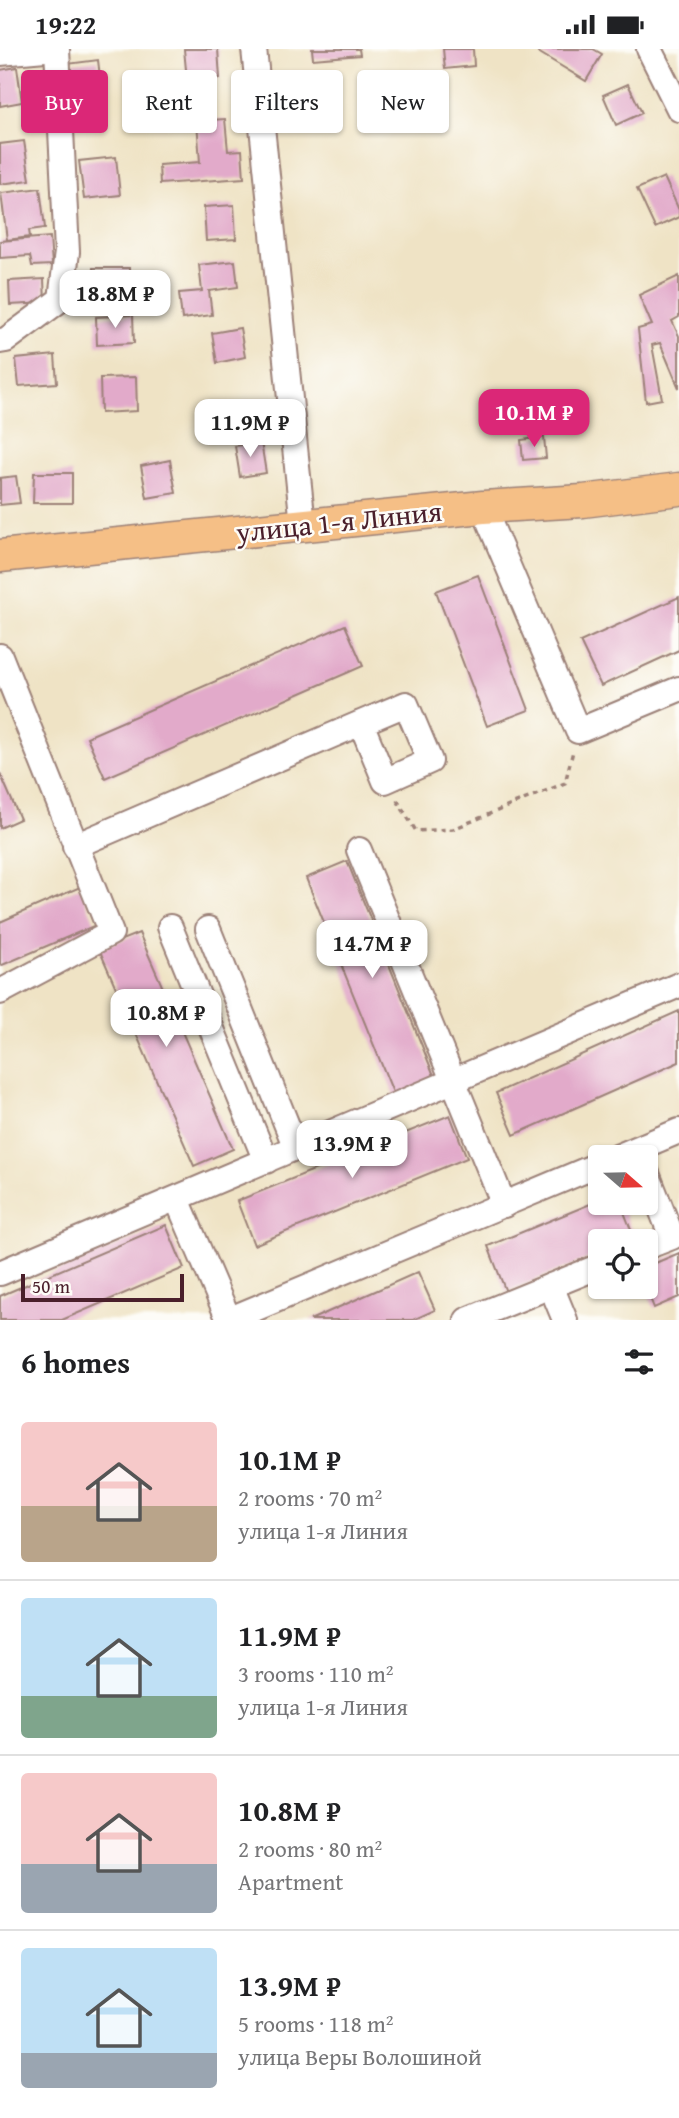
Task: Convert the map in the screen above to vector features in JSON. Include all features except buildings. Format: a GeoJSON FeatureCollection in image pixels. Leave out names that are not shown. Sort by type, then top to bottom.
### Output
{"type":"FeatureCollection","features":[{"type":"Feature","properties":{"kind":"main road","name":"улица 1-я Линия"},"geometry":{"type":"LineString","coordinates":[[0,556],[483,507],[583,502],[679,489]]}},
{"type":"Feature","properties":{"kind":"street"},"geometry":{"type":"LineString","coordinates":[[0,53],[45,49]]}},
{"type":"Feature","properties":{"kind":"street"},"geometry":{"type":"LineString","coordinates":[[0,341],[6,340],[61,299],[67,252],[57,49]]}},
{"type":"Feature","properties":{"kind":"street"},"geometry":{"type":"LineString","coordinates":[[254,49],[303,525]]}},
{"type":"Feature","properties":{"kind":"street"},"geometry":{"type":"LineString","coordinates":[[649,49],[679,110]]}},
{"type":"Feature","properties":{"kind":"street"},"geometry":{"type":"LineString","coordinates":[[483,507],[579,731],[679,689]]}},
{"type":"Feature","properties":{"kind":"street"},"geometry":{"type":"LineString","coordinates":[[0,656],[111,933],[0,992]]}},
{"type":"Feature","properties":{"kind":"street"},"geometry":{"type":"LineString","coordinates":[[75,846],[361,723],[406,704],[430,761],[385,781],[361,723]]}},
{"type":"Feature","properties":{"kind":"street"},"geometry":{"type":"LineString","coordinates":[[359,850],[503,1205]]}},
{"type":"Feature","properties":{"kind":"street"},"geometry":{"type":"LineString","coordinates":[[170,927],[266,1161]]}},
{"type":"Feature","properties":{"kind":"street"},"geometry":{"type":"LineString","coordinates":[[208,929],[296,1148]]}},
{"type":"Feature","properties":{"kind":"street"},"geometry":{"type":"LineString","coordinates":[[0,1273],[679,985]]}},
{"type":"Feature","properties":{"kind":"street"},"geometry":{"type":"LineString","coordinates":[[656,1145],[679,1131]]}},
{"type":"Feature","properties":{"kind":"street"},"geometry":{"type":"LineString","coordinates":[[177,1199],[229,1320],[588,1169]]}},
{"type":"Feature","properties":{"kind":"street"},"geometry":{"type":"LineString","coordinates":[[658,1201],[676,1235],[658,1242]]}},
{"type":"Feature","properties":{"kind":"street"},"geometry":{"type":"LineString","coordinates":[[467,1320],[588,1271]]}},
{"type":"Feature","properties":{"kind":"street"},"geometry":{"type":"LineString","coordinates":[[551,1286],[565,1320]]}},
{"type":"Feature","properties":{"kind":"path"},"geometry":{"type":"LineString","coordinates":[[385,781],[416,831],[453,829],[565,783],[579,731]]}}]}
